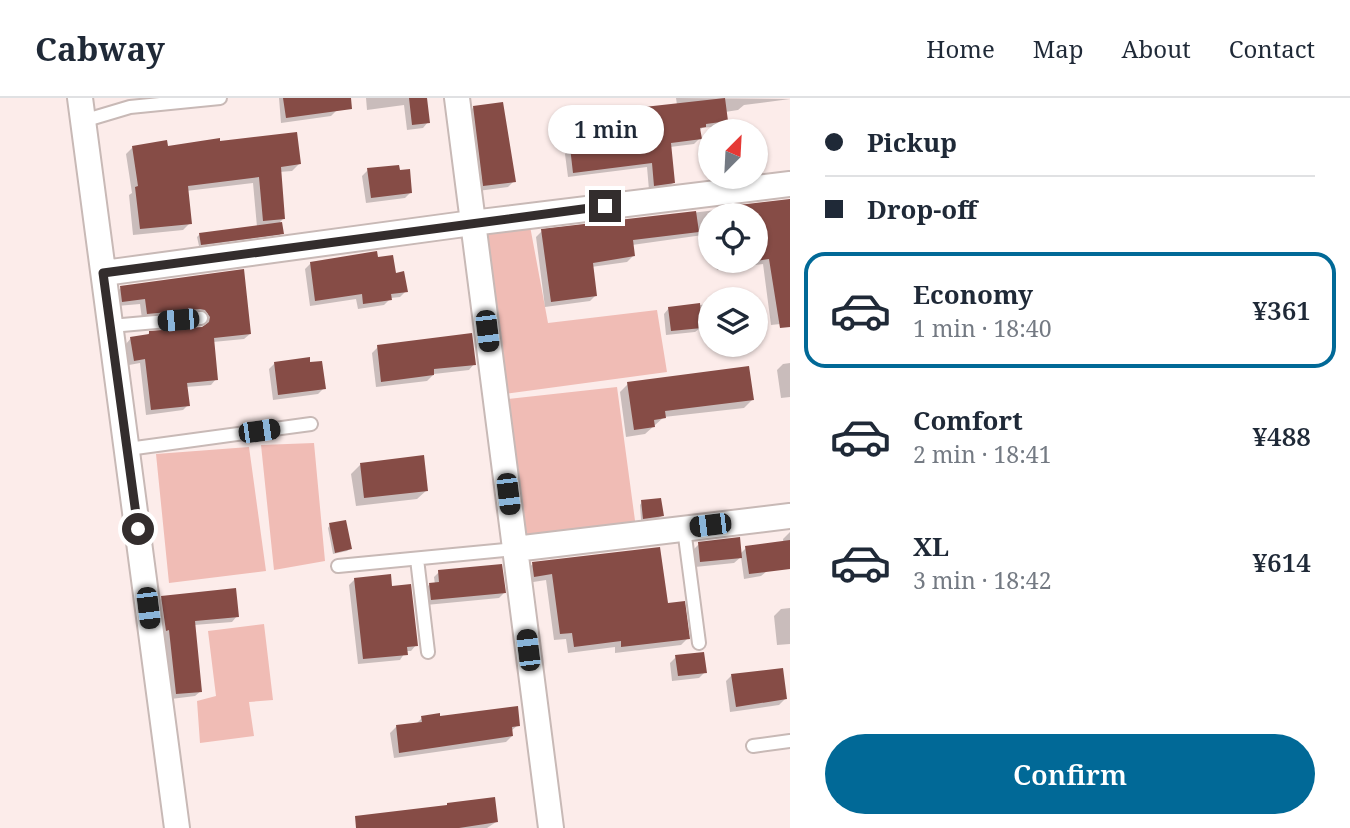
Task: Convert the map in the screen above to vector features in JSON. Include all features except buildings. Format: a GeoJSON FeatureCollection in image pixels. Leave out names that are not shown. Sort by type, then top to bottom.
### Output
{"type":"FeatureCollection","features":[{"type":"Feature","properties":{"kind":"street"},"geometry":{"type":"LineString","coordinates":[[457,98],[551,828]]}},
{"type":"Feature","properties":{"kind":"street"},"geometry":{"type":"LineString","coordinates":[[81,110],[177,828]]}},
{"type":"Feature","properties":{"kind":"street"},"geometry":{"type":"LineString","coordinates":[[103,273],[472,223],[790,184]]}},
{"type":"Feature","properties":{"kind":"street"},"geometry":{"type":"LineString","coordinates":[[515,549],[790,516]]}},
{"type":"Feature","properties":{"kind":"lane"},"geometry":{"type":"LineString","coordinates":[[81,110],[220,98]]}},
{"type":"Feature","properties":{"kind":"lane"},"geometry":{"type":"LineString","coordinates":[[111,326],[201,318]]}},
{"type":"Feature","properties":{"kind":"lane"},"geometry":{"type":"LineString","coordinates":[[128,449],[311,424]]}},
{"type":"Feature","properties":{"kind":"lane"},"geometry":{"type":"LineString","coordinates":[[684,529],[699,643]]}},
{"type":"Feature","properties":{"kind":"lane"},"geometry":{"type":"LineString","coordinates":[[338,566],[515,549]]}},
{"type":"Feature","properties":{"kind":"lane"},"geometry":{"type":"LineString","coordinates":[[417,559],[428,652]]}},
{"type":"Feature","properties":{"kind":"lane"},"geometry":{"type":"LineString","coordinates":[[753,746],[790,741]]}},
{"type":"Feature","properties":{"kind":"shaded area"},"geometry":{"type":"Polygon","coordinates":[[[530,226],[548,323],[657,310],[667,372],[505,394],[482,233],[530,226]]]}},
{"type":"Feature","properties":{"kind":"shaded area"},"geometry":{"type":"Polygon","coordinates":[[[617,387],[636,528],[524,540],[508,399],[617,387]]]}},
{"type":"Feature","properties":{"kind":"shaded area"},"geometry":{"type":"Polygon","coordinates":[[[314,443],[325,561],[274,570],[261,445],[314,443]]]}},
{"type":"Feature","properties":{"kind":"shaded area"},"geometry":{"type":"Polygon","coordinates":[[[249,447],[266,571],[169,583],[156,454],[249,447]]]}},
{"type":"Feature","properties":{"kind":"shaded area"},"geometry":{"type":"Polygon","coordinates":[[[264,624],[273,700],[249,702],[254,736],[200,743],[197,701],[216,696],[208,631],[264,624]]]}},
{"type":"Feature","properties":{"kind":"route"},"geometry":{"type":"LineString","coordinates":[[138,529],[103,273],[605,206]]}}]}
